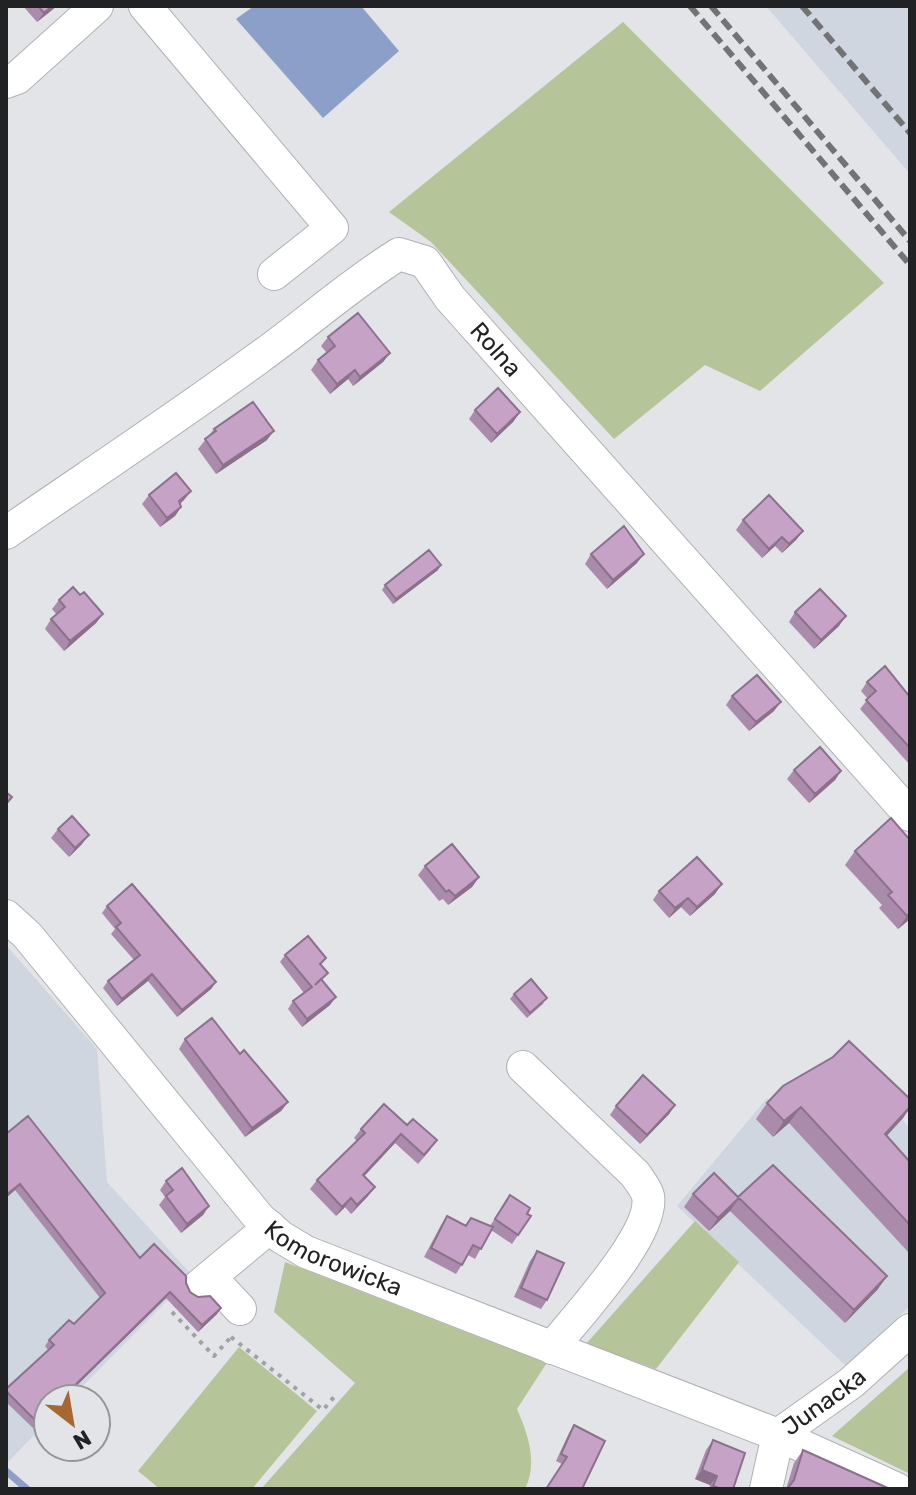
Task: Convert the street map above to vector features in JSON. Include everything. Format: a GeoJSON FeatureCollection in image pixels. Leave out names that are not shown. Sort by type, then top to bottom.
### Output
{"type":"FeatureCollection","features":[{"type":"Feature","properties":{"kind":"street"},"geometry":{"type":"LineString","coordinates":[[6,82],[17,78],[97,6]]}},
{"type":"Feature","properties":{"kind":"street"},"geometry":{"type":"LineString","coordinates":[[145,6],[332,228],[274,274]]}},
{"type":"Feature","properties":{"kind":"street","name":"Rolna"},"geometry":{"type":"LineString","coordinates":[[6,533],[228,381],[371,272],[399,254],[425,262],[450,298],[910,815]]}},
{"type":"Feature","properties":{"kind":"street","name":"Komorowicka"},"geometry":{"type":"LineString","coordinates":[[6,916],[49,961],[270,1227],[306,1252],[778,1435],[897,1489]]}},
{"type":"Feature","properties":{"kind":"street"},"geometry":{"type":"LineString","coordinates":[[523,1067],[635,1174],[648,1194],[647,1215],[632,1247],[552,1348]]}},
{"type":"Feature","properties":{"kind":"street"},"geometry":{"type":"LineString","coordinates":[[236,1323],[205,1281],[270,1227]]}},
{"type":"Feature","properties":{"kind":"street","name":"Junacka"},"geometry":{"type":"LineString","coordinates":[[766,1489],[778,1435],[851,1383],[910,1330]]}},
{"type":"Feature","properties":{"kind":"path"},"geometry":{"type":"LineString","coordinates":[[172,1312],[214,1356]]}},
{"type":"Feature","properties":{"kind":"path"},"geometry":{"type":"LineString","coordinates":[[236,1323],[323,1410],[334,1397]]}},
{"type":"Feature","properties":{"kind":"shaded area"},"geometry":{"type":"Polygon","coordinates":[[[766,6],[910,6],[910,174],[766,6]]]}},
{"type":"Feature","properties":{"kind":"shaded area"},"geometry":{"type":"Polygon","coordinates":[[[6,945],[97,1049],[107,1182],[192,1275],[86,1383],[32,1383],[32,1437],[6,1464],[6,945]]]}},
{"type":"Feature","properties":{"kind":"shaded area"},"geometry":{"type":"Polygon","coordinates":[[[849,1048],[910,1129],[910,1306],[847,1367],[677,1206],[767,1098],[782,1110],[849,1048]]]}},
{"type":"Feature","properties":{"kind":"green space"},"geometry":{"type":"Polygon","coordinates":[[[623,22],[884,283],[760,391],[705,365],[614,439],[431,242],[389,212],[623,22]]]}},
{"type":"Feature","properties":{"kind":"green space"},"geometry":{"type":"Polygon","coordinates":[[[695,1221],[739,1262],[656,1369],[586,1344],[695,1221]]]}},
{"type":"Feature","properties":{"kind":"green space"},"geometry":{"type":"Polygon","coordinates":[[[285,1262],[548,1361],[517,1409],[528,1438],[531,1459],[525,1489],[261,1489],[355,1383],[274,1312],[285,1262]]]}},
{"type":"Feature","properties":{"kind":"green space"},"geometry":{"type":"Polygon","coordinates":[[[239,1347],[317,1411],[252,1489],[160,1489],[138,1471],[239,1347]]]}},
{"type":"Feature","properties":{"kind":"green space"},"geometry":{"type":"Polygon","coordinates":[[[910,1367],[910,1474],[832,1436],[910,1367]]]}},
{"type":"Feature","properties":{"kind":"water"},"geometry":{"type":"Polygon","coordinates":[[[254,6],[361,6],[399,51],[323,118],[236,19],[254,6]]]}},
{"type":"Feature","properties":{"kind":"building"},"geometry":{"type":"Polygon","coordinates":[[[38,6],[52,6],[44,13],[38,6]]]}},
{"type":"Feature","properties":{"kind":"building"},"geometry":{"type":"Polygon","coordinates":[[[358,313],[390,353],[360,377],[355,370],[337,384],[318,360],[335,346],[328,337],[358,313]]]}},
{"type":"Feature","properties":{"kind":"building"},"geometry":{"type":"Polygon","coordinates":[[[498,388],[520,412],[497,434],[475,410],[498,388]]]}},
{"type":"Feature","properties":{"kind":"building"},"geometry":{"type":"Polygon","coordinates":[[[253,402],[274,431],[223,465],[205,439],[216,431],[214,429],[253,402]]]}},
{"type":"Feature","properties":{"kind":"building"},"geometry":{"type":"Polygon","coordinates":[[[176,473],[191,491],[179,501],[181,507],[167,518],[149,495],[176,473]]]}},
{"type":"Feature","properties":{"kind":"building"},"geometry":{"type":"Polygon","coordinates":[[[769,495],[803,531],[789,544],[782,537],[769,549],[743,520],[769,495]]]}},
{"type":"Feature","properties":{"kind":"building"},"geometry":{"type":"Polygon","coordinates":[[[624,526],[644,554],[613,580],[591,554],[624,526]]]}},
{"type":"Feature","properties":{"kind":"building"},"geometry":{"type":"Polygon","coordinates":[[[429,550],[441,565],[396,599],[385,585],[429,550]]]}},
{"type":"Feature","properties":{"kind":"building"},"geometry":{"type":"Polygon","coordinates":[[[73,587],[80,595],[84,592],[103,614],[70,641],[51,619],[65,607],[59,600],[73,587]]]}},
{"type":"Feature","properties":{"kind":"building"},"geometry":{"type":"Polygon","coordinates":[[[820,589],[846,616],[821,640],[795,612],[820,589]]]}},
{"type":"Feature","properties":{"kind":"building"},"geometry":{"type":"Polygon","coordinates":[[[885,666],[910,697],[910,748],[866,700],[876,691],[867,682],[885,666]]]}},
{"type":"Feature","properties":{"kind":"building"},"geometry":{"type":"Polygon","coordinates":[[[757,675],[781,702],[756,722],[732,696],[757,675]]]}},
{"type":"Feature","properties":{"kind":"building"},"geometry":{"type":"Polygon","coordinates":[[[820,747],[841,771],[815,794],[794,770],[820,747]]]}},
{"type":"Feature","properties":{"kind":"building"},"geometry":{"type":"Polygon","coordinates":[[[72,816],[89,835],[75,848],[58,829],[72,816]]]}},
{"type":"Feature","properties":{"kind":"building"},"geometry":{"type":"Polygon","coordinates":[[[891,818],[910,840],[910,913],[907,916],[888,895],[892,892],[855,851],[891,818]]]}},
{"type":"Feature","properties":{"kind":"building"},"geometry":{"type":"Polygon","coordinates":[[[452,844],[479,877],[455,896],[449,890],[446,892],[425,866],[452,844]]]}},
{"type":"Feature","properties":{"kind":"building"},"geometry":{"type":"Polygon","coordinates":[[[697,857],[722,884],[697,907],[688,898],[675,908],[659,891],[697,857]]]}},
{"type":"Feature","properties":{"kind":"building"},"geometry":{"type":"Polygon","coordinates":[[[132,884],[216,982],[182,1010],[152,974],[122,999],[108,981],[140,955],[116,927],[121,923],[107,906],[132,884]]]}},
{"type":"Feature","properties":{"kind":"building"},"geometry":{"type":"Polygon","coordinates":[[[308,936],[326,958],[320,964],[328,973],[321,979],[336,997],[307,1019],[293,1001],[312,987],[285,955],[308,936]]]}},
{"type":"Feature","properties":{"kind":"building"},"geometry":{"type":"Polygon","coordinates":[[[531,979],[547,998],[530,1013],[514,994],[531,979]]]}},
{"type":"Feature","properties":{"kind":"building"},"geometry":{"type":"Polygon","coordinates":[[[212,1018],[240,1054],[244,1050],[288,1102],[252,1128],[185,1039],[212,1018]]]}},
{"type":"Feature","properties":{"kind":"building"},"geometry":{"type":"Polygon","coordinates":[[[849,1041],[910,1099],[910,1107],[885,1134],[910,1162],[910,1225],[801,1107],[784,1121],[767,1103],[783,1086],[833,1057],[849,1041]]]}},
{"type":"Feature","properties":{"kind":"building"},"geometry":{"type":"Polygon","coordinates":[[[643,1075],[675,1105],[647,1135],[616,1106],[643,1075]]]}},
{"type":"Feature","properties":{"kind":"building"},"geometry":{"type":"Polygon","coordinates":[[[384,1104],[407,1125],[413,1119],[437,1140],[424,1155],[401,1134],[363,1175],[375,1187],[357,1205],[351,1198],[342,1207],[317,1180],[365,1133],[361,1129],[384,1104]]]}},
{"type":"Feature","properties":{"kind":"building"},"geometry":{"type":"Polygon","coordinates":[[[28,1116],[140,1258],[154,1244],[186,1276],[190,1292],[198,1297],[210,1296],[221,1308],[202,1325],[170,1292],[77,1383],[32,1383],[32,1417],[6,1389],[54,1345],[49,1340],[69,1320],[74,1324],[105,1293],[20,1184],[6,1195],[6,1134],[28,1116]]]}},
{"type":"Feature","properties":{"kind":"building"},"geometry":{"type":"Polygon","coordinates":[[[773,1165],[887,1276],[854,1310],[739,1198],[718,1218],[693,1194],[714,1173],[738,1197],[773,1165]]]}},
{"type":"Feature","properties":{"kind":"building"},"geometry":{"type":"Polygon","coordinates":[[[182,1168],[209,1206],[187,1224],[166,1196],[173,1190],[166,1181],[182,1168]]]}},
{"type":"Feature","properties":{"kind":"building"},"geometry":{"type":"Polygon","coordinates":[[[510,1195],[530,1208],[527,1214],[531,1216],[518,1235],[495,1219],[510,1195]]]}},
{"type":"Feature","properties":{"kind":"building"},"geometry":{"type":"Polygon","coordinates":[[[447,1216],[466,1226],[471,1218],[493,1227],[481,1249],[473,1245],[462,1265],[431,1248],[447,1216]]]}},
{"type":"Feature","properties":{"kind":"building"},"geometry":{"type":"Polygon","coordinates":[[[537,1251],[564,1263],[547,1300],[521,1288],[537,1251]]]}},
{"type":"Feature","properties":{"kind":"building"},"geometry":{"type":"Polygon","coordinates":[[[574,1425],[605,1441],[582,1489],[546,1489],[567,1457],[561,1454],[574,1425]]]}},
{"type":"Feature","properties":{"kind":"building"},"geometry":{"type":"Polygon","coordinates":[[[713,1440],[745,1453],[733,1489],[713,1486],[717,1476],[702,1470],[713,1440]]]}},
{"type":"Feature","properties":{"kind":"building"},"geometry":{"type":"Polygon","coordinates":[[[803,1450],[890,1489],[787,1489],[794,1480],[803,1450]]]}},
{"type":"Feature","properties":{"kind":"waterway"},"geometry":{"type":"LineString","coordinates":[[6,1471],[27,1489]]}},
{"type":"Feature","properties":{"kind":"railway"},"geometry":{"type":"LineString","coordinates":[[690,6],[910,265]]}},
{"type":"Feature","properties":{"kind":"railway"},"geometry":{"type":"LineString","coordinates":[[711,6],[910,241]]}},
{"type":"Feature","properties":{"kind":"railway"},"geometry":{"type":"LineString","coordinates":[[802,6],[910,133]]}}]}
